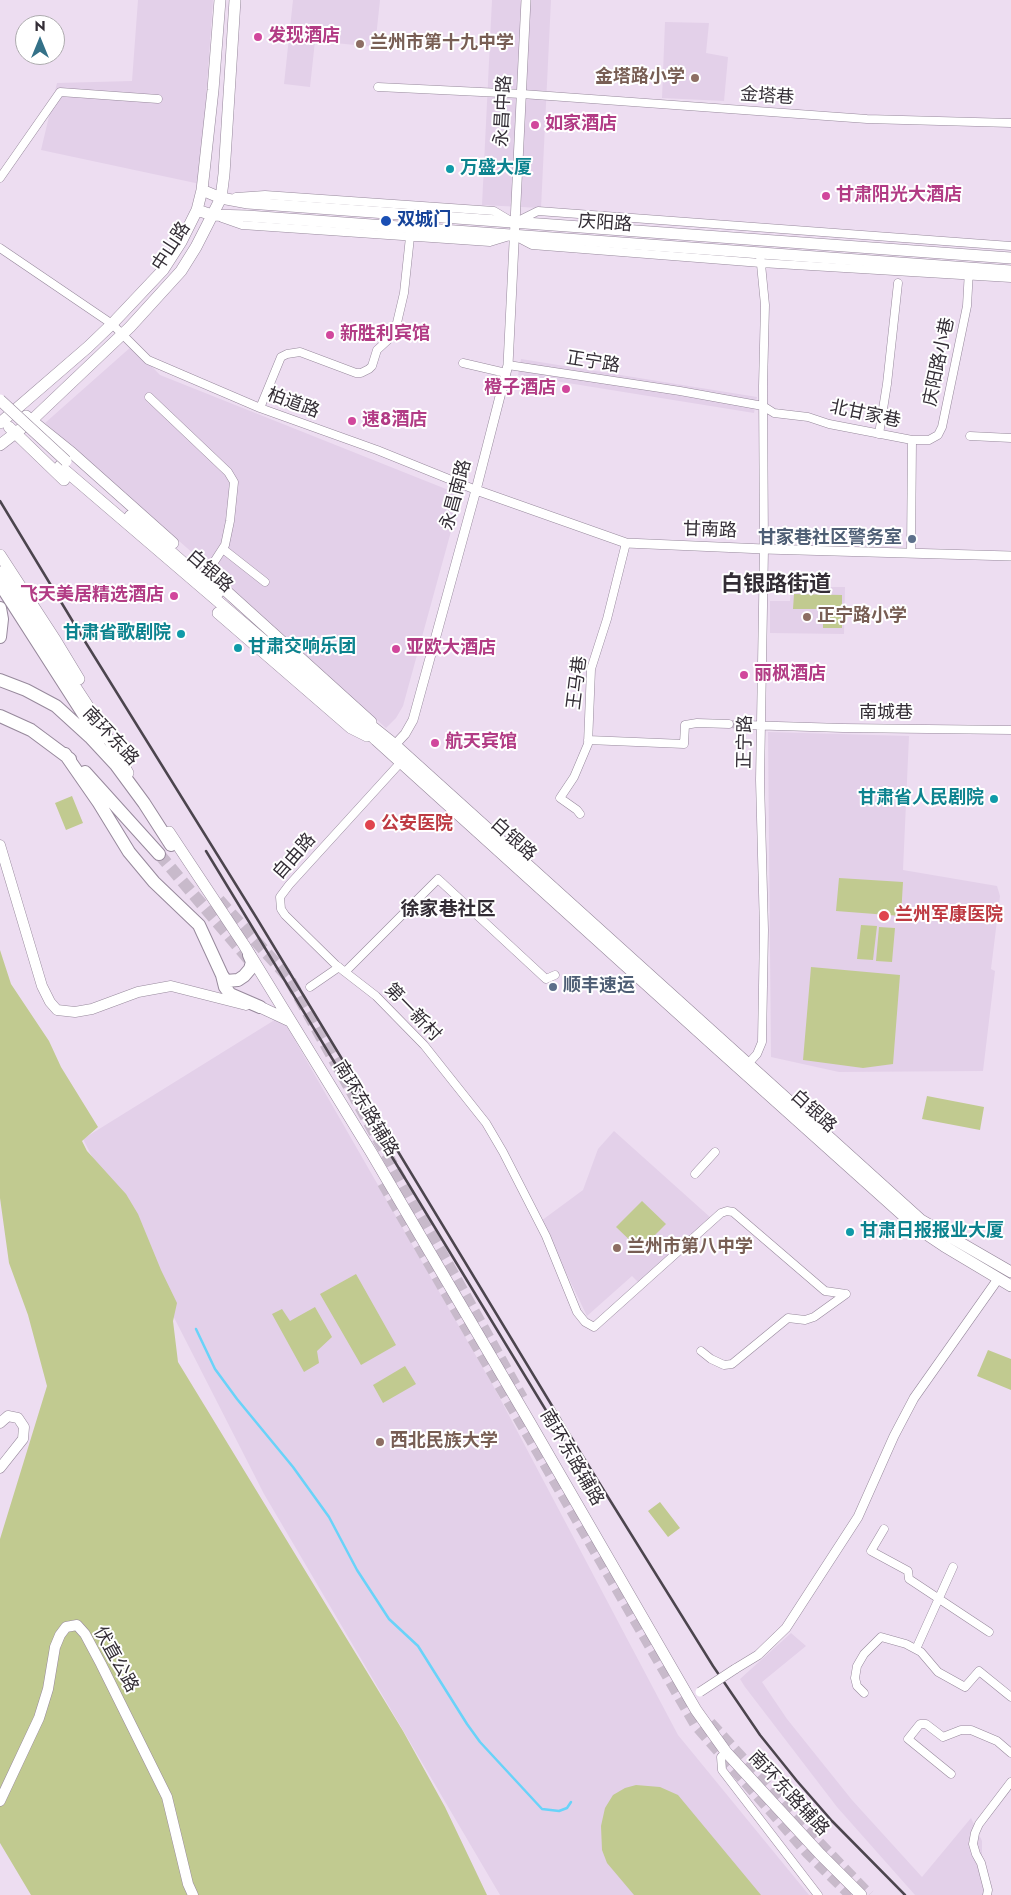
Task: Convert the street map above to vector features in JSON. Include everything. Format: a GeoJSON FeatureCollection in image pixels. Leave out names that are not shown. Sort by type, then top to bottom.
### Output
{"type":"FeatureCollection","features":[{"type":"Feature","properties":{"kind":"highway"},"geometry":{"type":"LineString","coordinates":[[0,584],[116,765]]}},
{"type":"Feature","properties":{"kind":"highway"},"geometry":{"type":"LineString","coordinates":[[0,608],[2,619],[0,637]]}},
{"type":"Feature","properties":{"kind":"highway","name":"南环东路"},"geometry":{"type":"LineString","coordinates":[[0,680],[26,690],[56,706],[90,737],[116,765],[144,803],[171,846]]}},
{"type":"Feature","properties":{"kind":"highway"},"geometry":{"type":"LineString","coordinates":[[0,716],[31,730],[65,754],[93,780],[159,854]]}},
{"type":"Feature","properties":{"kind":"highway"},"geometry":{"type":"LineString","coordinates":[[65,754],[99,803],[129,852],[154,882],[200,924],[222,975],[225,987],[230,994],[260,1006]]}},
{"type":"Feature","properties":{"kind":"highway"},"geometry":{"type":"LineString","coordinates":[[222,975],[226,980],[238,980],[244,976],[250,969],[252,962],[249,954]]}},
{"type":"Feature","properties":{"kind":"main road","name":"中山路"},"geometry":{"type":"LineString","coordinates":[[1,418],[18,410],[112,324],[163,270],[181,242],[197,210],[202,190],[220,0]]}},
{"type":"Feature","properties":{"kind":"main road","name":"中山路"},"geometry":{"type":"LineString","coordinates":[[0,445],[31,421],[130,327],[187,263],[221,198],[234,0]]}},
{"type":"Feature","properties":{"kind":"main road","name":"庆阳路"},"geometry":{"type":"LineString","coordinates":[[202,190],[221,198],[248,203],[1011,258]]}},
{"type":"Feature","properties":{"kind":"main road","name":"庆阳路"},"geometry":{"type":"LineString","coordinates":[[197,210],[212,215],[513,235],[760,258],[969,272],[1011,271]]}},
{"type":"Feature","properties":{"kind":"main road"},"geometry":{"type":"LineString","coordinates":[[0,394],[72,454],[361,712],[379,736]]}},
{"type":"Feature","properties":{"kind":"main road","name":"白银路"},"geometry":{"type":"LineString","coordinates":[[0,400],[66,461],[354,715]]}},
{"type":"Feature","properties":{"kind":"main road"},"geometry":{"type":"LineString","coordinates":[[1,418],[53,470],[351,728],[379,736]]}},
{"type":"Feature","properties":{"kind":"main road","name":"白银路"},"geometry":{"type":"LineString","coordinates":[[1,418],[379,736],[745,1068],[916,1228],[1011,1286]]}},
{"type":"Feature","properties":{"kind":"main road"},"geometry":{"type":"LineString","coordinates":[[0,554],[56,640],[100,718],[101,726]]}},
{"type":"Feature","properties":{"kind":"main road"},"geometry":{"type":"LineString","coordinates":[[0,572],[101,726]]}},
{"type":"Feature","properties":{"kind":"main road","name":"南环东路辅路"},"geometry":{"type":"LineString","coordinates":[[101,726],[124,768],[195,869],[249,954],[392,1187],[696,1710],[726,1752],[858,1893]]}},
{"type":"Feature","properties":{"kind":"main road","name":"白银路"},"geometry":{"type":"LineString","coordinates":[[392,748],[401,762],[745,1068],[921,1220],[1011,1272]]}},
{"type":"Feature","properties":{"kind":"main road"},"geometry":{"type":"LineString","coordinates":[[0,845],[42,986],[50,1002],[57,1010],[75,1012],[92,1009],[138,992],[171,986],[244,1005],[260,1006],[290,1021]]}},
{"type":"Feature","properties":{"kind":"main road"},"geometry":{"type":"LineString","coordinates":[[0,1423],[8,1416],[18,1418],[24,1428],[22,1439],[0,1468]]}},
{"type":"Feature","properties":{"kind":"main road","name":"伏直公路"},"geometry":{"type":"LineString","coordinates":[[0,1801],[39,1718],[48,1689],[60,1635],[66,1627],[77,1625],[85,1634],[101,1664],[166,1797],[188,1884],[193,1895]]}},
{"type":"Feature","properties":{"kind":"street","name":"永昌中路"},"geometry":{"type":"LineString","coordinates":[[513,235],[526,0]]}},
{"type":"Feature","properties":{"kind":"street","name":"金塔巷"},"geometry":{"type":"LineString","coordinates":[[378,87],[522,94],[867,119],[1011,123]]}},
{"type":"Feature","properties":{"kind":"street"},"geometry":{"type":"LineString","coordinates":[[0,178],[60,92],[158,99]]}},
{"type":"Feature","properties":{"kind":"street"},"geometry":{"type":"LineString","coordinates":[[514,223],[538,211],[1011,246]]}},
{"type":"Feature","properties":{"kind":"street"},"geometry":{"type":"LineString","coordinates":[[212,215],[242,225],[410,237],[490,242],[513,235]]}},
{"type":"Feature","properties":{"kind":"street","name":"永昌南路"},"geometry":{"type":"LineString","coordinates":[[392,748],[405,734],[413,720],[507,369],[513,235]]}},
{"type":"Feature","properties":{"kind":"street"},"geometry":{"type":"LineString","coordinates":[[260,408],[281,357],[287,354],[300,352],[356,373],[369,370],[377,350],[389,340],[396,327],[404,293],[410,237]]}},
{"type":"Feature","properties":{"kind":"street","name":"柏道路"},"geometry":{"type":"LineString","coordinates":[[0,248],[112,324],[148,360],[260,408],[377,450],[476,490]]}},
{"type":"Feature","properties":{"kind":"street","name":"正宁路"},"geometry":{"type":"LineString","coordinates":[[745,1068],[756,1054],[762,1042],[764,930],[760,780],[764,549],[763,406],[765,305],[760,258]]}},
{"type":"Feature","properties":{"kind":"street"},"geometry":{"type":"LineString","coordinates":[[969,272],[1011,278]]}},
{"type":"Feature","properties":{"kind":"street","name":"庆阳路小巷"},"geometry":{"type":"LineString","coordinates":[[912,440],[929,440],[938,435],[942,427],[967,306],[969,272]]}},
{"type":"Feature","properties":{"kind":"street"},"geometry":{"type":"LineString","coordinates":[[879,434],[887,384],[898,283]]}},
{"type":"Feature","properties":{"kind":"street","name":"正宁路"},"geometry":{"type":"LineString","coordinates":[[463,363],[680,391],[763,406]]}},
{"type":"Feature","properties":{"kind":"street"},"geometry":{"type":"LineString","coordinates":[[149,397],[228,472],[234,482],[226,545],[214,562],[204,571]]}},
{"type":"Feature","properties":{"kind":"street","name":"北甘家巷"},"geometry":{"type":"LineString","coordinates":[[763,406],[774,413],[808,417],[829,424],[912,440],[911,552]]}},
{"type":"Feature","properties":{"kind":"street"},"geometry":{"type":"LineString","coordinates":[[970,436],[1011,438]]}},
{"type":"Feature","properties":{"kind":"street","name":"甘南路"},"geometry":{"type":"LineString","coordinates":[[476,490],[626,543],[1011,556]]}},
{"type":"Feature","properties":{"kind":"street","name":"王马巷"},"geometry":{"type":"LineString","coordinates":[[580,814],[560,798],[574,777],[588,740],[591,669],[607,619],[626,543]]}},
{"type":"Feature","properties":{"kind":"street"},"geometry":{"type":"LineString","coordinates":[[223,549],[265,582]]}},
{"type":"Feature","properties":{"kind":"street"},"geometry":{"type":"LineString","coordinates":[[588,740],[684,744],[685,725],[697,723],[729,724]]}},
{"type":"Feature","properties":{"kind":"street","name":"南城巷"},"geometry":{"type":"LineString","coordinates":[[745,725],[1011,730]]}},
{"type":"Feature","properties":{"kind":"street","name":"自由路"},"geometry":{"type":"LineString","coordinates":[[342,969],[285,915],[280,897],[401,762]]}},
{"type":"Feature","properties":{"kind":"street"},"geometry":{"type":"LineString","coordinates":[[310,987],[342,969],[438,879],[546,979],[555,974]]}},
{"type":"Feature","properties":{"kind":"street","name":"第一新村"},"geometry":{"type":"LineString","coordinates":[[342,969],[376,996],[424,1045],[486,1124],[505,1155],[546,1236],[577,1312],[585,1322],[594,1327],[721,1213],[727,1211],[733,1212],[826,1291],[846,1294],[805,1320],[788,1318],[732,1364],[724,1365],[711,1359],[701,1350]]}},
{"type":"Feature","properties":{"kind":"street"},"geometry":{"type":"LineString","coordinates":[[695,1174],[715,1152]]}},
{"type":"Feature","properties":{"kind":"street"},"geometry":{"type":"LineString","coordinates":[[690,1698],[758,1654],[786,1628],[858,1517],[894,1436],[914,1398],[998,1279]]}},
{"type":"Feature","properties":{"kind":"street"},"geometry":{"type":"LineString","coordinates":[[884,1530],[872,1552],[908,1571],[909,1579],[989,1632]]}},
{"type":"Feature","properties":{"kind":"street"},"geometry":{"type":"LineString","coordinates":[[916,1649],[953,1567]]}},
{"type":"Feature","properties":{"kind":"street"},"geometry":{"type":"LineString","coordinates":[[864,1693],[857,1686],[855,1678],[857,1666],[864,1654],[881,1637],[916,1649],[921,1652],[938,1672],[965,1687],[979,1670],[1011,1697]]}},
{"type":"Feature","properties":{"kind":"street"},"geometry":{"type":"LineString","coordinates":[[951,1774],[908,1738],[920,1724],[926,1724],[943,1737],[961,1730],[971,1730],[997,1741],[1011,1753]]}},
{"type":"Feature","properties":{"kind":"street"},"geometry":{"type":"LineString","coordinates":[[726,1752],[721,1757],[722,1770],[818,1895]]}},
{"type":"Feature","properties":{"kind":"street"},"geometry":{"type":"LineString","coordinates":[[987,1895],[988,1890],[981,1864],[973,1844],[974,1833],[1011,1782]]}},
{"type":"Feature","properties":{"kind":"shaded area"},"geometry":{"type":"Polygon","coordinates":[[[138,0],[213,0],[200,184],[41,150],[57,83],[132,81],[138,0]]]}},
{"type":"Feature","properties":{"kind":"shaded area","name":"兰州市第十九中学"},"geometry":{"type":"Polygon","coordinates":[[[293,0],[380,0],[375,47],[315,41],[310,87],[284,84],[293,0]]]}},
{"type":"Feature","properties":{"kind":"shaded area"},"geometry":{"type":"Polygon","coordinates":[[[492,0],[551,0],[541,208],[482,205],[492,0]]]}},
{"type":"Feature","properties":{"kind":"shaded area","name":"金塔路小学"},"geometry":{"type":"Polygon","coordinates":[[[665,22],[709,23],[706,53],[728,57],[724,101],[662,98],[665,22]]]}},
{"type":"Feature","properties":{"kind":"shaded area"},"geometry":{"type":"Polygon","coordinates":[[[132,346],[160,375],[461,495],[403,706],[396,718],[386,728],[212,570],[45,423],[132,346]]]}},
{"type":"Feature","properties":{"kind":"shaded area"},"geometry":{"type":"Polygon","coordinates":[[[521,359],[757,397],[754,413],[518,375],[521,359]]]}},
{"type":"Feature","properties":{"kind":"shaded area","name":"正宁路小学"},"geometry":{"type":"Polygon","coordinates":[[[791,587],[845,587],[844,634],[770,633],[770,601],[790,601],[791,587]]]}},
{"type":"Feature","properties":{"kind":"shaded area","name":"兰州军康医院"},"geometry":{"type":"Polygon","coordinates":[[[768,732],[909,736],[903,870],[997,886],[1000,896],[991,969],[995,971],[983,1071],[839,1072],[771,1057],[768,732]]]}},
{"type":"Feature","properties":{"kind":"shaded area","name":"西北民族大学"},"geometry":{"type":"Polygon","coordinates":[[[281,1016],[495,1389],[678,1735],[809,1895],[500,1895],[264,1494],[83,1139],[281,1016]]]}},
{"type":"Feature","properties":{"kind":"shaded area","name":"兰州市第八中学"},"geometry":{"type":"Polygon","coordinates":[[[614,1131],[711,1218],[642,1286],[632,1276],[587,1316],[541,1221],[583,1190],[598,1149],[614,1131]]]}},
{"type":"Feature","properties":{"kind":"shaded area"},"geometry":{"type":"Polygon","coordinates":[[[791,1633],[806,1646],[762,1682],[787,1719],[852,1800],[922,1877],[971,1818],[982,1841],[982,1856],[990,1895],[915,1895],[837,1807],[745,1687],[740,1679],[791,1633]]]}},
{"type":"Feature","properties":{"kind":"green space"},"geometry":{"type":"Polygon","coordinates":[[[794,594],[842,595],[842,628],[823,628],[823,609],[793,609],[794,594]]]}},
{"type":"Feature","properties":{"kind":"green space"},"geometry":{"type":"Polygon","coordinates":[[[72,796],[83,823],[66,830],[55,803],[72,796]]]}},
{"type":"Feature","properties":{"kind":"green space"},"geometry":{"type":"Polygon","coordinates":[[[839,878],[903,882],[901,916],[836,911],[839,878]]]}},
{"type":"Feature","properties":{"kind":"green space"},"geometry":{"type":"Polygon","coordinates":[[[861,925],[877,926],[873,960],[857,959],[861,925]]]}},
{"type":"Feature","properties":{"kind":"green space"},"geometry":{"type":"Polygon","coordinates":[[[879,927],[895,928],[892,962],[876,961],[879,927]]]}},
{"type":"Feature","properties":{"kind":"green space"},"geometry":{"type":"Polygon","coordinates":[[[0,950],[11,984],[49,1041],[61,1067],[98,1127],[82,1141],[87,1151],[126,1194],[138,1214],[177,1303],[173,1321],[178,1362],[403,1731],[445,1807],[487,1895],[31,1895],[0,1843],[0,1539],[47,1386],[28,1315],[9,1263],[0,1198],[0,950]]]}},
{"type":"Feature","properties":{"kind":"green space"},"geometry":{"type":"Polygon","coordinates":[[[811,967],[900,975],[893,1064],[863,1068],[803,1060],[811,967]]]}},
{"type":"Feature","properties":{"kind":"green space"},"geometry":{"type":"Polygon","coordinates":[[[927,1096],[984,1107],[980,1130],[922,1119],[927,1096]]]}},
{"type":"Feature","properties":{"kind":"green space"},"geometry":{"type":"Polygon","coordinates":[[[642,1201],[666,1224],[640,1250],[616,1227],[642,1201]]]}},
{"type":"Feature","properties":{"kind":"green space"},"geometry":{"type":"Polygon","coordinates":[[[356,1274],[396,1345],[361,1365],[320,1294],[356,1274]]]}},
{"type":"Feature","properties":{"kind":"green space"},"geometry":{"type":"Polygon","coordinates":[[[315,1307],[332,1337],[317,1351],[319,1363],[304,1372],[272,1314],[282,1309],[290,1321],[315,1307]]]}},
{"type":"Feature","properties":{"kind":"green space"},"geometry":{"type":"Polygon","coordinates":[[[988,1350],[1011,1359],[1011,1390],[977,1376],[988,1350]]]}},
{"type":"Feature","properties":{"kind":"green space"},"geometry":{"type":"Polygon","coordinates":[[[405,1366],[416,1384],[383,1403],[373,1385],[405,1366]]]}},
{"type":"Feature","properties":{"kind":"green space"},"geometry":{"type":"Polygon","coordinates":[[[660,1502],[680,1528],[668,1537],[648,1511],[660,1502]]]}},
{"type":"Feature","properties":{"kind":"green space"},"geometry":{"type":"Polygon","coordinates":[[[636,1785],[660,1787],[678,1795],[761,1895],[634,1895],[607,1863],[602,1850],[601,1826],[605,1808],[613,1795],[625,1788],[636,1785]]]}},
{"type":"Feature","properties":{"kind":"waterway"},"geometry":{"type":"LineString","coordinates":[[196,1329],[215,1369],[293,1467],[329,1517],[357,1570],[389,1619],[418,1646],[480,1742],[542,1809],[559,1811],[567,1808],[571,1802]]}},
{"type":"Feature","properties":{"kind":"tunnel"},"geometry":{"type":"LineString","coordinates":[[729,724],[745,725]]}},
{"type":"Feature","properties":{"kind":"tunnel"},"geometry":{"type":"LineString","coordinates":[[159,854],[251,962]]}},
{"type":"Feature","properties":{"kind":"tunnel"},"geometry":{"type":"LineString","coordinates":[[219,900],[288,977],[522,1398]]}},
{"type":"Feature","properties":{"kind":"tunnel"},"geometry":{"type":"LineString","coordinates":[[383,1183],[696,1725],[808,1853],[851,1895]]}},
{"type":"Feature","properties":{"kind":"tunnel"},"geometry":{"type":"LineString","coordinates":[[710,1723],[817,1841],[869,1895]]}},
{"type":"Feature","properties":{"kind":"railway"},"geometry":{"type":"LineString","coordinates":[[0,501],[256,917],[580,1452],[713,1666],[760,1735],[797,1781],[832,1821],[905,1895]]}},
{"type":"Feature","properties":{"kind":"railway"},"geometry":{"type":"LineString","coordinates":[[206,851],[564,1440]]}},
{"type":"Feature","properties":{"kind":"place","name":"发现酒店"},"geometry":{"type":"Point","coordinates":[258,37]}},
{"type":"Feature","properties":{"kind":"place","name":"兰州市第十九中学"},"geometry":{"type":"Point","coordinates":[360,44]}},
{"type":"Feature","properties":{"kind":"place","name":"金塔路小学"},"geometry":{"type":"Point","coordinates":[695,78]}},
{"type":"Feature","properties":{"kind":"place","name":"如家酒店"},"geometry":{"type":"Point","coordinates":[535,125]}},
{"type":"Feature","properties":{"kind":"place","name":"万盛大厦"},"geometry":{"type":"Point","coordinates":[450,169]}},
{"type":"Feature","properties":{"kind":"place","name":"甘肃阳光大酒店"},"geometry":{"type":"Point","coordinates":[826,196]}},
{"type":"Feature","properties":{"kind":"place","name":"双城门"},"geometry":{"type":"Point","coordinates":[386,221]}},
{"type":"Feature","properties":{"kind":"place","name":"新胜利宾馆"},"geometry":{"type":"Point","coordinates":[330,335]}},
{"type":"Feature","properties":{"kind":"place","name":"橙子酒店"},"geometry":{"type":"Point","coordinates":[566,389]}},
{"type":"Feature","properties":{"kind":"place","name":"速8酒店"},"geometry":{"type":"Point","coordinates":[352,421]}},
{"type":"Feature","properties":{"kind":"place","name":"甘家巷社区警务室"},"geometry":{"type":"Point","coordinates":[912,539]}},
{"type":"Feature","properties":{"kind":"place","name":"飞天美居精选酒店"},"geometry":{"type":"Point","coordinates":[174,596]}},
{"type":"Feature","properties":{"kind":"place","name":"正宁路小学"},"geometry":{"type":"Point","coordinates":[807,617]}},
{"type":"Feature","properties":{"kind":"place","name":"甘肃省歌剧院"},"geometry":{"type":"Point","coordinates":[181,634]}},
{"type":"Feature","properties":{"kind":"place","name":"甘肃交响乐团"},"geometry":{"type":"Point","coordinates":[238,648]}},
{"type":"Feature","properties":{"kind":"place","name":"亚欧大酒店"},"geometry":{"type":"Point","coordinates":[396,649]}},
{"type":"Feature","properties":{"kind":"place","name":"丽枫酒店"},"geometry":{"type":"Point","coordinates":[744,675]}},
{"type":"Feature","properties":{"kind":"place","name":"航天宾馆"},"geometry":{"type":"Point","coordinates":[435,743]}},
{"type":"Feature","properties":{"kind":"place","name":"甘肃省人民剧院"},"geometry":{"type":"Point","coordinates":[994,799]}},
{"type":"Feature","properties":{"kind":"place","name":"公安医院"},"geometry":{"type":"Point","coordinates":[370,825]}},
{"type":"Feature","properties":{"kind":"place","name":"兰州军康医院"},"geometry":{"type":"Point","coordinates":[884,916]}},
{"type":"Feature","properties":{"kind":"place","name":"顺丰速运"},"geometry":{"type":"Point","coordinates":[553,987]}},
{"type":"Feature","properties":{"kind":"place","name":"甘肃日报报业大厦"},"geometry":{"type":"Point","coordinates":[850,1232]}},
{"type":"Feature","properties":{"kind":"place","name":"兰州市第八中学"},"geometry":{"type":"Point","coordinates":[617,1248]}},
{"type":"Feature","properties":{"kind":"place","name":"西北民族大学"},"geometry":{"type":"Point","coordinates":[380,1442]}},
{"type":"Feature","properties":{"kind":"district","name":"白银路街道"},"geometry":{"type":"Point","coordinates":[776,586]}},
{"type":"Feature","properties":{"kind":"district","name":"徐家巷社区"},"geometry":{"type":"Point","coordinates":[448,910]}}]}
